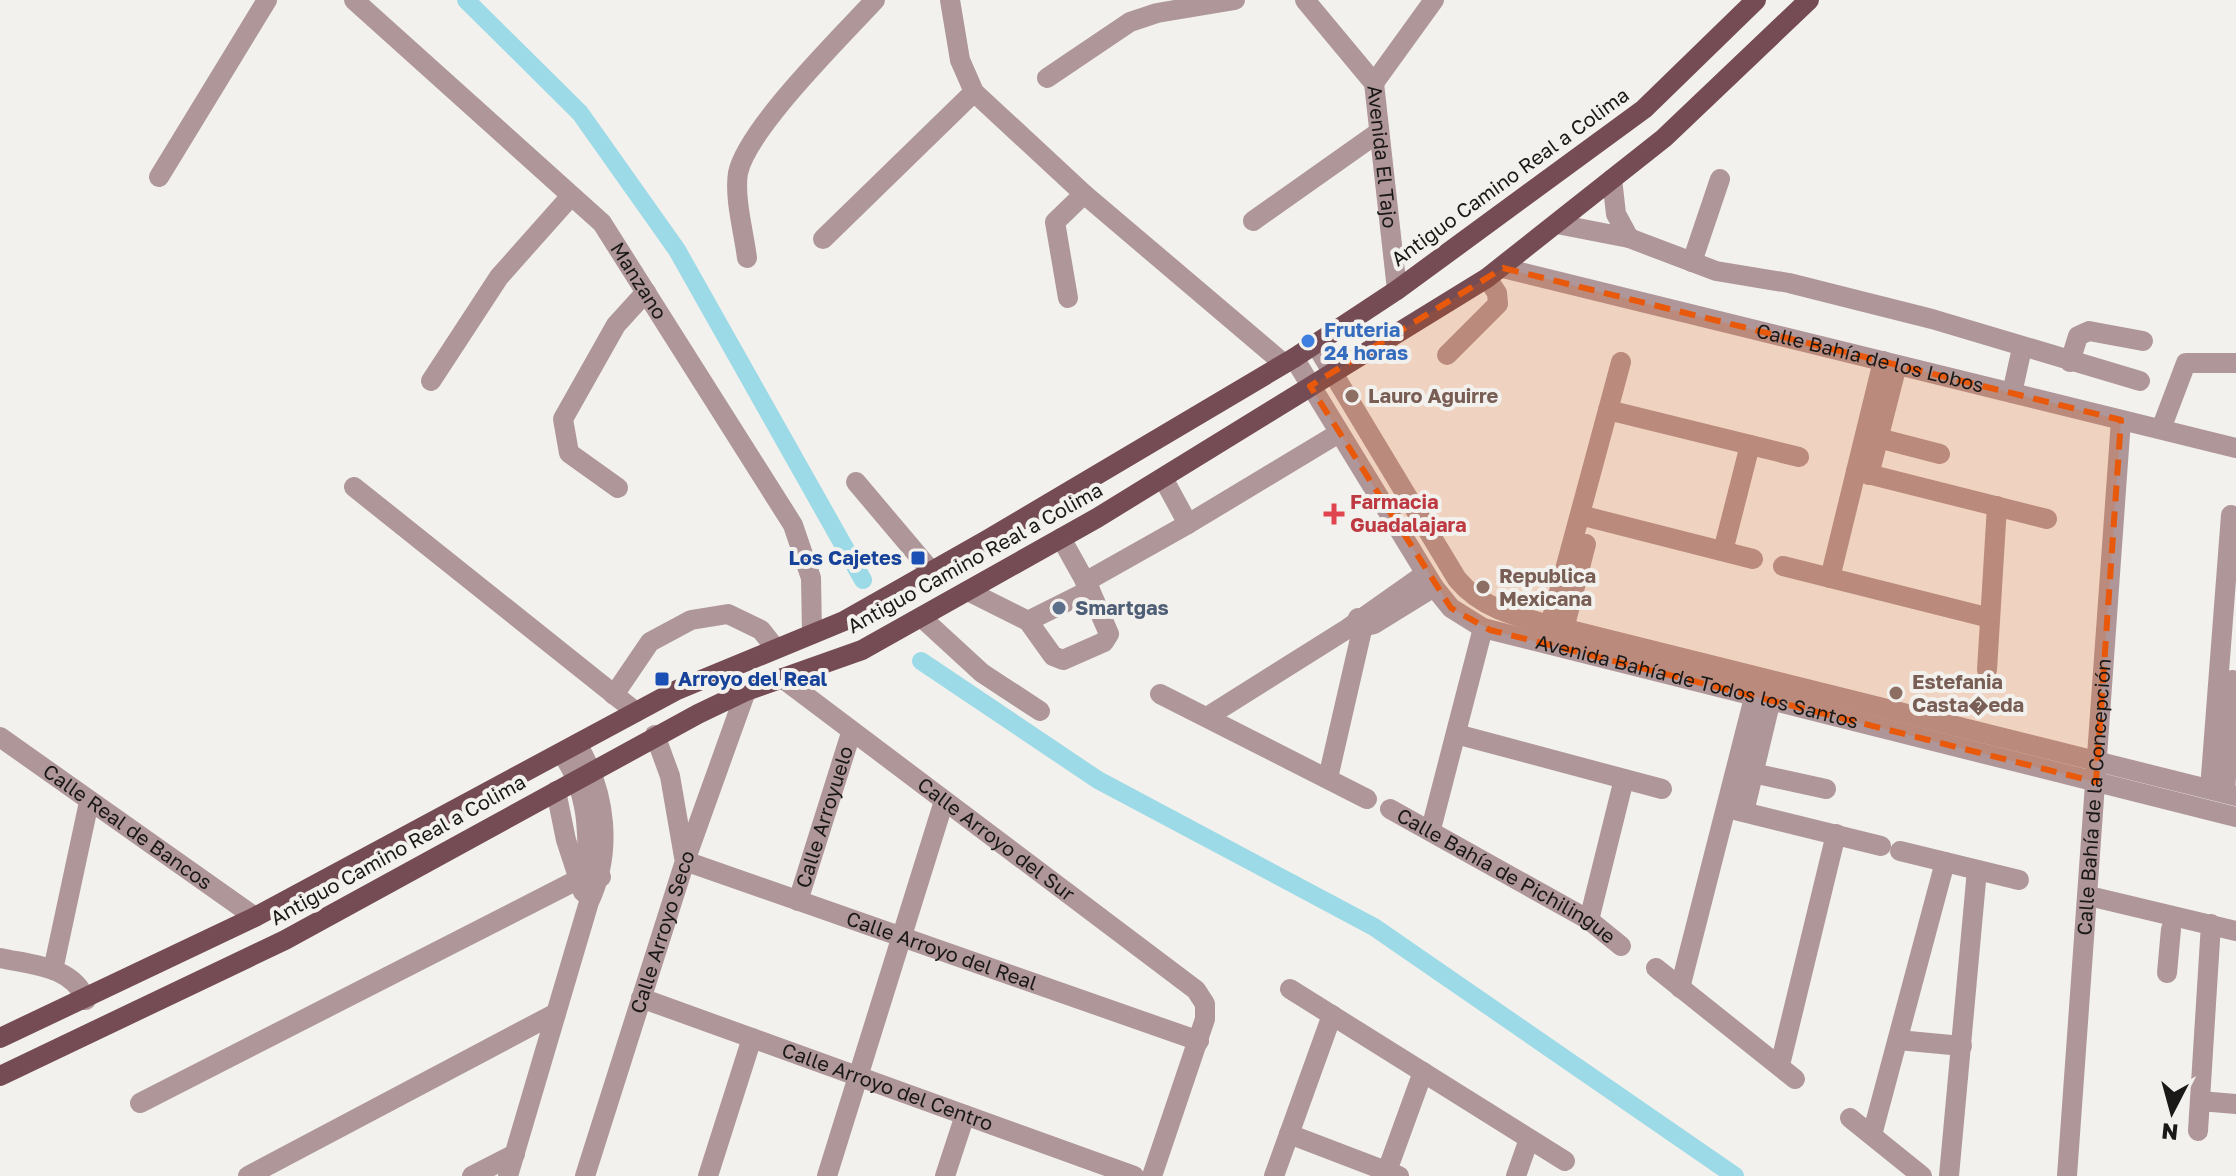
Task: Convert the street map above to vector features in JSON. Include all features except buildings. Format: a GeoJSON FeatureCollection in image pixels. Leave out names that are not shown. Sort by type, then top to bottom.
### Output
{"type":"FeatureCollection","features":[{"type":"Feature","properties":{"kind":"main road","name":"Antiguo Camino Real a Colima"},"geometry":{"type":"LineString","coordinates":[[0,1038],[86,1000],[255,917],[677,690],[844,621],[932,572],[1316,345],[1397,290],[1644,109],[1756,0]]}},
{"type":"Feature","properties":{"kind":"main road","name":"Antiguo Camino Real a Colima"},"geometry":{"type":"LineString","coordinates":[[0,1076],[285,940],[655,735],[746,691],[862,650],[1163,478],[1495,273],[1664,138],[1809,1]]}},
{"type":"Feature","properties":{"kind":"main road"},"geometry":{"type":"LineString","coordinates":[[86,1000],[91,1013],[89,1034]]}},
{"type":"Feature","properties":{"kind":"street"},"geometry":{"type":"LineString","coordinates":[[159,177],[267,0]]}},
{"type":"Feature","properties":{"kind":"street","name":"Manzano"},"geometry":{"type":"LineString","coordinates":[[354,0],[602,223],[793,525],[811,578],[812,634]]}},
{"type":"Feature","properties":{"kind":"street"},"geometry":{"type":"LineString","coordinates":[[747,258],[737,176],[743,156],[784,100],[875,0]]}},
{"type":"Feature","properties":{"kind":"street"},"geometry":{"type":"LineString","coordinates":[[823,239],[974,92],[960,60],[950,0]]}},
{"type":"Feature","properties":{"kind":"street"},"geometry":{"type":"LineString","coordinates":[[1047,78],[1130,22],[1235,0]]}},
{"type":"Feature","properties":{"kind":"street","name":"Avenida El Tajo"},"geometry":{"type":"LineString","coordinates":[[1305,0],[1374,83],[1397,290]]}},
{"type":"Feature","properties":{"kind":"street"},"geometry":{"type":"LineString","coordinates":[[1374,83],[1434,0]]}},
{"type":"Feature","properties":{"kind":"street","name":"Avenida Bahía de Todos los Santos"},"geometry":{"type":"LineString","coordinates":[[974,92],[1084,194],[1289,360],[1310,386],[1430,581],[1451,608],[1486,629],[1765,687]]}},
{"type":"Feature","properties":{"kind":"street"},"geometry":{"type":"LineString","coordinates":[[1253,221],[1379,132]]}},
{"type":"Feature","properties":{"kind":"street"},"geometry":{"type":"LineString","coordinates":[[1612,179],[1616,214],[1629,238]]}},
{"type":"Feature","properties":{"kind":"street"},"geometry":{"type":"LineString","coordinates":[[1692,262],[1720,179]]}},
{"type":"Feature","properties":{"kind":"street"},"geometry":{"type":"LineString","coordinates":[[1068,298],[1055,222],[1084,194]]}},
{"type":"Feature","properties":{"kind":"street"},"geometry":{"type":"LineString","coordinates":[[431,381],[499,277],[571,196]]}},
{"type":"Feature","properties":{"kind":"street"},"geometry":{"type":"LineString","coordinates":[[1557,224],[1629,238],[1716,271],[1789,283],[1932,319],[2140,381]]}},
{"type":"Feature","properties":{"kind":"street"},"geometry":{"type":"LineString","coordinates":[[1447,355],[1498,304],[1495,273]]}},
{"type":"Feature","properties":{"kind":"street","name":"Calle Bahía de los Lobos"},"geometry":{"type":"LineString","coordinates":[[1495,273],[1890,363],[2236,448]]}},
{"type":"Feature","properties":{"kind":"street"},"geometry":{"type":"LineString","coordinates":[[618,488],[569,453],[563,419],[616,325],[646,292]]}},
{"type":"Feature","properties":{"kind":"street"},"geometry":{"type":"LineString","coordinates":[[2070,362],[2078,336],[2089,331],[2143,341]]}},
{"type":"Feature","properties":{"kind":"street","name":"Avenida Bahía de Todos los Santos"},"geometry":{"type":"LineString","coordinates":[[1316,345],[1457,579],[1470,594],[1492,607],[1765,687],[2097,772],[2236,817]]}},
{"type":"Feature","properties":{"kind":"street"},"geometry":{"type":"LineString","coordinates":[[2012,393],[2022,348]]}},
{"type":"Feature","properties":{"kind":"street"},"geometry":{"type":"LineString","coordinates":[[1557,627],[1621,362]]}},
{"type":"Feature","properties":{"kind":"street"},"geometry":{"type":"LineString","coordinates":[[1862,473],[1878,438],[1890,363]]}},
{"type":"Feature","properties":{"kind":"street"},"geometry":{"type":"LineString","coordinates":[[1830,578],[1862,473],[1890,363]]}},
{"type":"Feature","properties":{"kind":"street"},"geometry":{"type":"LineString","coordinates":[[2161,429],[2186,363],[2236,363]]}},
{"type":"Feature","properties":{"kind":"street"},"geometry":{"type":"LineString","coordinates":[[1608,410],[1799,457]]}},
{"type":"Feature","properties":{"kind":"street","name":"Calle Bahía de la Concepción"},"geometry":{"type":"LineString","coordinates":[[2067,1176],[2121,420]]}},
{"type":"Feature","properties":{"kind":"street"},"geometry":{"type":"LineString","coordinates":[[1028,621],[1339,433]]}},
{"type":"Feature","properties":{"kind":"street"},"geometry":{"type":"LineString","coordinates":[[1878,438],[1940,454]]}},
{"type":"Feature","properties":{"kind":"street"},"geometry":{"type":"LineString","coordinates":[[1723,551],[1750,445]]}},
{"type":"Feature","properties":{"kind":"street"},"geometry":{"type":"LineString","coordinates":[[1862,473],[2047,519]]}},
{"type":"Feature","properties":{"kind":"street"},"geometry":{"type":"LineString","coordinates":[[1163,478],[1188,524]]}},
{"type":"Feature","properties":{"kind":"street"},"geometry":{"type":"LineString","coordinates":[[856,482],[932,572]]}},
{"type":"Feature","properties":{"kind":"street"},"geometry":{"type":"LineString","coordinates":[[354,487],[636,712]]}},
{"type":"Feature","properties":{"kind":"street"},"geometry":{"type":"LineString","coordinates":[[1987,670],[1997,506]]}},
{"type":"Feature","properties":{"kind":"street"},"geometry":{"type":"LineString","coordinates":[[2224,793],[2231,515]]}},
{"type":"Feature","properties":{"kind":"street"},"geometry":{"type":"LineString","coordinates":[[1586,516],[1753,559]]}},
{"type":"Feature","properties":{"kind":"street"},"geometry":{"type":"LineString","coordinates":[[968,591],[1028,621],[1053,656],[1063,660],[1104,642],[1109,634],[1061,538]]}},
{"type":"Feature","properties":{"kind":"street"},"geometry":{"type":"LineString","coordinates":[[1783,566],[1990,618]]}},
{"type":"Feature","properties":{"kind":"street"},"geometry":{"type":"LineString","coordinates":[[1207,717],[1430,581]]}},
{"type":"Feature","properties":{"kind":"street"},"geometry":{"type":"LineString","coordinates":[[614,695],[650,642],[691,620],[728,614],[761,630],[776,649]]}},
{"type":"Feature","properties":{"kind":"street"},"geometry":{"type":"LineString","coordinates":[[921,617],[982,673],[1040,711]]}},
{"type":"Feature","properties":{"kind":"street"},"geometry":{"type":"LineString","coordinates":[[1328,778],[1355,626]]}},
{"type":"Feature","properties":{"kind":"street"},"geometry":{"type":"LineString","coordinates":[[1431,829],[1486,629]]}},
{"type":"Feature","properties":{"kind":"street","name":"Calle Arroyo del Sur"},"geometry":{"type":"LineString","coordinates":[[782,678],[1196,990],[1205,1004],[1199,1041]]}},
{"type":"Feature","properties":{"kind":"street"},"geometry":{"type":"LineString","coordinates":[[2224,793],[2233,715],[2229,679]]}},
{"type":"Feature","properties":{"kind":"street"},"geometry":{"type":"LineString","coordinates":[[1735,810],[1753,773],[1765,687]]}},
{"type":"Feature","properties":{"kind":"street"},"geometry":{"type":"LineString","coordinates":[[1680,988],[1735,810],[1765,687]]}},
{"type":"Feature","properties":{"kind":"street","name":"Calle Arroyo Seco"},"geometry":{"type":"LineString","coordinates":[[585,1176],[685,861],[746,691]]}},
{"type":"Feature","properties":{"kind":"street"},"geometry":{"type":"LineString","coordinates":[[1160,694],[1367,799]]}},
{"type":"Feature","properties":{"kind":"street","name":"Calle Arroyuelo"},"geometry":{"type":"LineString","coordinates":[[798,901],[851,733]]}},
{"type":"Feature","properties":{"kind":"street"},"geometry":{"type":"LineString","coordinates":[[1456,734],[1662,789]]}},
{"type":"Feature","properties":{"kind":"street"},"geometry":{"type":"LineString","coordinates":[[655,735],[674,790],[685,861]]}},
{"type":"Feature","properties":{"kind":"street","name":"Calle Real de Bancos"},"geometry":{"type":"LineString","coordinates":[[0,737],[255,917]]}},
{"type":"Feature","properties":{"kind":"street"},"geometry":{"type":"LineString","coordinates":[[508,1176],[589,902],[594,817],[586,775],[569,748]]}},
{"type":"Feature","properties":{"kind":"street","name":"Avenida Bahía de Todos los Santos"},"geometry":{"type":"LineString","coordinates":[[2097,772],[2224,793]]}},
{"type":"Feature","properties":{"kind":"street"},"geometry":{"type":"LineString","coordinates":[[1753,773],[1826,789]]}},
{"type":"Feature","properties":{"kind":"street"},"geometry":{"type":"LineString","coordinates":[[1589,920],[1624,779]]}},
{"type":"Feature","properties":{"kind":"street"},"geometry":{"type":"LineString","coordinates":[[556,791],[589,878]]}},
{"type":"Feature","properties":{"kind":"street"},"geometry":{"type":"LineString","coordinates":[[827,1176],[944,801]]}},
{"type":"Feature","properties":{"kind":"street"},"geometry":{"type":"LineString","coordinates":[[53,970],[89,802]]}},
{"type":"Feature","properties":{"kind":"street","name":"Calle Bahía de Pichilingue"},"geometry":{"type":"LineString","coordinates":[[1390,809],[1431,829],[1589,920],[1621,946]]}},
{"type":"Feature","properties":{"kind":"street"},"geometry":{"type":"LineString","coordinates":[[1735,810],[2019,880]]}},
{"type":"Feature","properties":{"kind":"street"},"geometry":{"type":"LineString","coordinates":[[1656,968],[1788,1072],[1836,834]]}},
{"type":"Feature","properties":{"kind":"street","name":"Calle Arroyo del Real"},"geometry":{"type":"LineString","coordinates":[[685,861],[1199,1041]]}},
{"type":"Feature","properties":{"kind":"street"},"geometry":{"type":"LineString","coordinates":[[1872,1135],[1945,862]]}},
{"type":"Feature","properties":{"kind":"street"},"geometry":{"type":"LineString","coordinates":[[1949,1176],[1977,870]]}},
{"type":"Feature","properties":{"kind":"street"},"geometry":{"type":"LineString","coordinates":[[140,1103],[589,878]]}},
{"type":"Feature","properties":{"kind":"street"},"geometry":{"type":"LineString","coordinates":[[2088,903],[2171,929],[2236,931]]}},
{"type":"Feature","properties":{"kind":"street"},"geometry":{"type":"LineString","coordinates":[[2088,903],[2210,931]]}},
{"type":"Feature","properties":{"kind":"street"},"geometry":{"type":"LineString","coordinates":[[2167,973],[2171,929]]}},
{"type":"Feature","properties":{"kind":"street"},"geometry":{"type":"LineString","coordinates":[[2198,1131],[2210,931]]}},
{"type":"Feature","properties":{"kind":"street"},"geometry":{"type":"LineString","coordinates":[[0,958],[53,970],[80,984],[86,1000]]}},
{"type":"Feature","properties":{"kind":"street"},"geometry":{"type":"LineString","coordinates":[[1290,989],[1565,1161]]}},
{"type":"Feature","properties":{"kind":"street","name":"Calle Arroyo del Centro"},"geometry":{"type":"LineString","coordinates":[[641,998],[1134,1176]]}},
{"type":"Feature","properties":{"kind":"street"},"geometry":{"type":"LineString","coordinates":[[248,1176],[556,1013]]}},
{"type":"Feature","properties":{"kind":"street"},"geometry":{"type":"LineString","coordinates":[[1274,1176],[1332,1015]]}},
{"type":"Feature","properties":{"kind":"street"},"geometry":{"type":"LineString","coordinates":[[708,1176],[752,1038]]}},
{"type":"Feature","properties":{"kind":"street"},"geometry":{"type":"LineString","coordinates":[[1898,1040],[1962,1046]]}},
{"type":"Feature","properties":{"kind":"street"},"geometry":{"type":"LineString","coordinates":[[1152,1176],[1199,1041]]}},
{"type":"Feature","properties":{"kind":"street"},"geometry":{"type":"LineString","coordinates":[[1289,1134],[1393,1174],[1423,1072]]}},
{"type":"Feature","properties":{"kind":"street"},"geometry":{"type":"LineString","coordinates":[[2200,1101],[2236,1104]]}},
{"type":"Feature","properties":{"kind":"street"},"geometry":{"type":"LineString","coordinates":[[945,1176],[965,1115]]}},
{"type":"Feature","properties":{"kind":"street"},"geometry":{"type":"LineString","coordinates":[[1850,1118],[1922,1176]]}},
{"type":"Feature","properties":{"kind":"street"},"geometry":{"type":"LineString","coordinates":[[1516,1176],[1529,1139]]}},
{"type":"Feature","properties":{"kind":"street"},"geometry":{"type":"LineString","coordinates":[[472,1176],[515,1154]]}},
{"type":"Feature","properties":{"kind":"highlighted area"},"geometry":{"type":"Polygon","coordinates":[[[1503,268],[2121,420],[2096,782],[1490,630],[1451,608],[1310,386],[1503,268]]]}},
{"type":"Feature","properties":{"kind":"waterway"},"geometry":{"type":"LineString","coordinates":[[466,0],[580,113],[677,250],[863,580]]}},
{"type":"Feature","properties":{"kind":"waterway"},"geometry":{"type":"LineString","coordinates":[[921,661],[1098,780],[1374,927],[1735,1176]]}},
{"type":"Feature","properties":{"kind":"place","name":"Fruteria 24 horas"},"geometry":{"type":"Point","coordinates":[1308,341]}},
{"type":"Feature","properties":{"kind":"place","name":"Lauro Aguirre"},"geometry":{"type":"Point","coordinates":[1352,396]}},
{"type":"Feature","properties":{"kind":"place","name":"Farmacia Guadalajara"},"geometry":{"type":"Point","coordinates":[1334,514]}},
{"type":"Feature","properties":{"kind":"place","name":"Los Cajetes"},"geometry":{"type":"Point","coordinates":[918,558]}},
{"type":"Feature","properties":{"kind":"place","name":"Republica Mexicana"},"geometry":{"type":"Point","coordinates":[1483,587]}},
{"type":"Feature","properties":{"kind":"place","name":"Smartgas"},"geometry":{"type":"Point","coordinates":[1059,608]}},
{"type":"Feature","properties":{"kind":"place","name":"Arroyo del Real"},"geometry":{"type":"Point","coordinates":[662,679]}},
{"type":"Feature","properties":{"kind":"place","name":"Estefania Casta�eda"},"geometry":{"type":"Point","coordinates":[1896,693]}}]}
